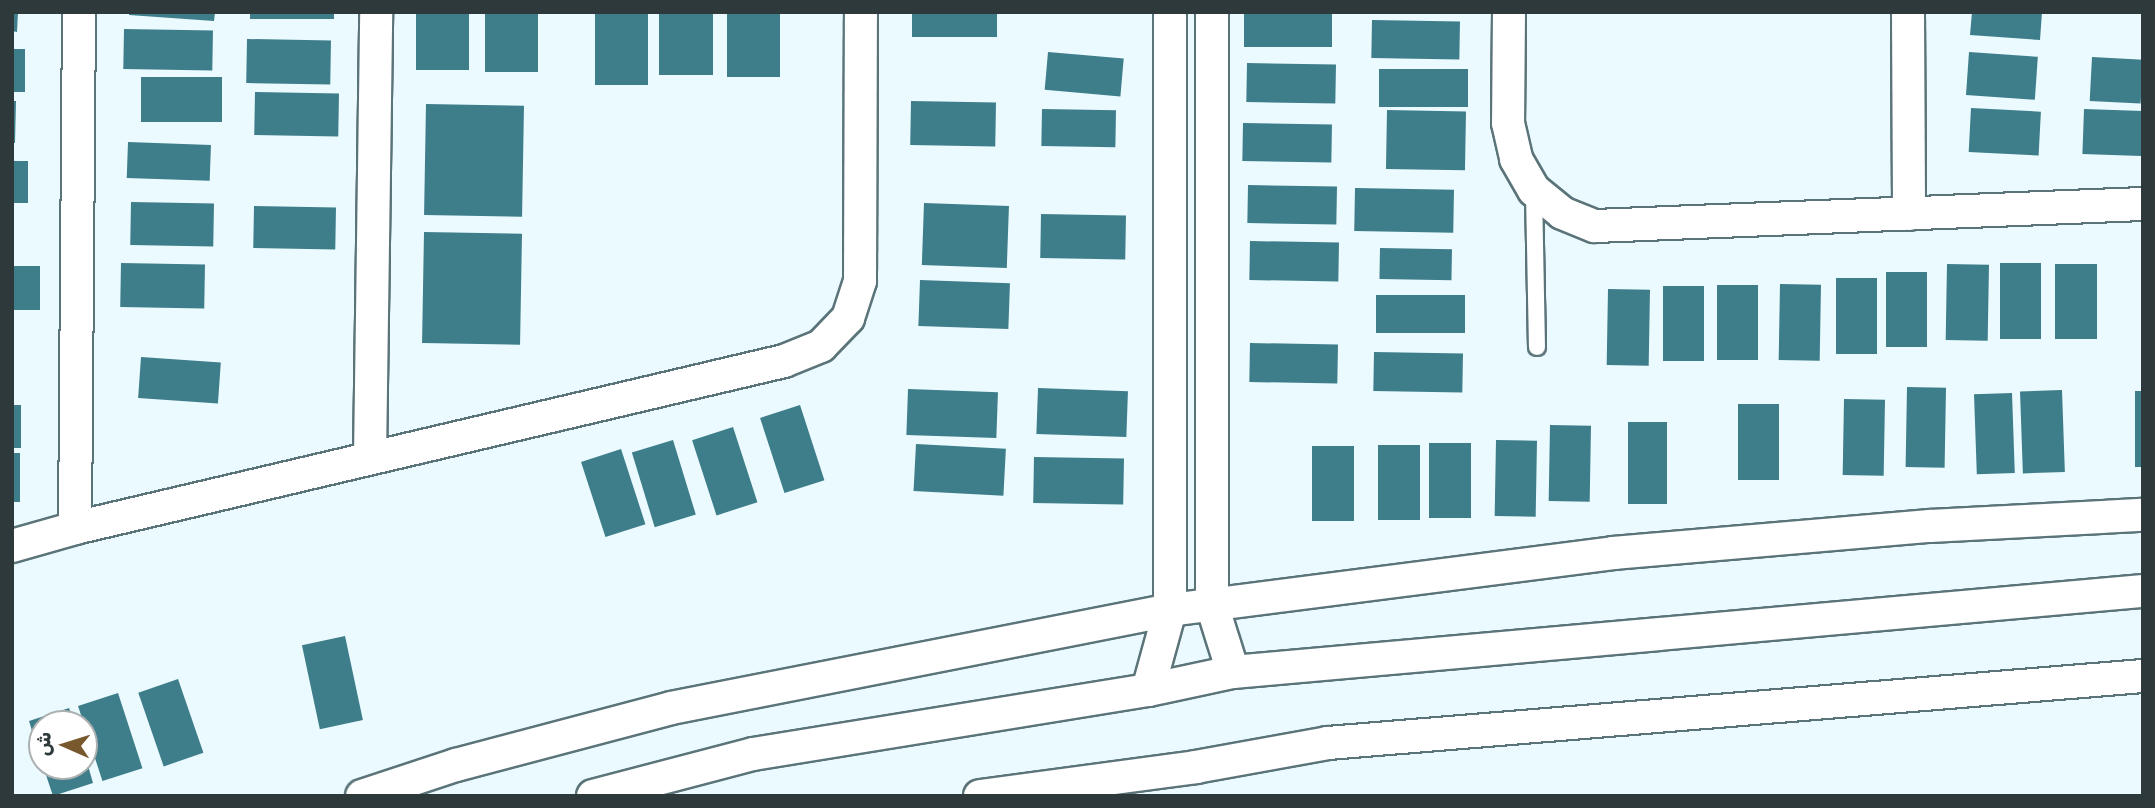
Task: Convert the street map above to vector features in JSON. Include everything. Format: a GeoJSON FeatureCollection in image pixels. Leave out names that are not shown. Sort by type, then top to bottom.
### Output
{"type":"FeatureCollection","features":[{"type":"Feature","properties":{"kind":"street"},"geometry":{"type":"LineString","coordinates":[[75,528],[79,12]]}},
{"type":"Feature","properties":{"kind":"street"},"geometry":{"type":"LineString","coordinates":[[370,458],[376,12]]}},
{"type":"Feature","properties":{"kind":"street"},"geometry":{"type":"LineString","coordinates":[[12,546],[75,528],[784,361],[821,346],[848,318],[860,281],[861,12]]}},
{"type":"Feature","properties":{"kind":"street"},"geometry":{"type":"LineString","coordinates":[[1148,690],[1170,610],[1170,12]]}},
{"type":"Feature","properties":{"kind":"street"},"geometry":{"type":"LineString","coordinates":[[1212,12],[1212,605],[1233,672]]}},
{"type":"Feature","properties":{"kind":"street"},"geometry":{"type":"LineString","coordinates":[[1509,12],[1508,123],[1516,159],[1534,190],[1562,213],[1595,226],[2143,204]]}},
{"type":"Feature","properties":{"kind":"street"},"geometry":{"type":"LineString","coordinates":[[1908,12],[1909,214]]}},
{"type":"Feature","properties":{"kind":"street"},"geometry":{"type":"LineString","coordinates":[[362,796],[469,761],[671,708],[1170,610],[1499,566],[1653,549],[1930,526],[2143,515]]}},
{"type":"Feature","properties":{"kind":"street"},"geometry":{"type":"LineString","coordinates":[[593,796],[753,754],[1148,690],[1233,672],[2143,591]]}},
{"type":"Feature","properties":{"kind":"street"},"geometry":{"type":"LineString","coordinates":[[980,796],[1196,767],[1328,743],[2143,676]]}},
{"type":"Feature","properties":{"kind":"lane"},"geometry":{"type":"LineString","coordinates":[[1534,190],[1537,347]]}},
{"type":"Feature","properties":{"kind":"building"},"geometry":{"type":"Polygon","coordinates":[[[12,12],[18,12],[17,32],[12,31],[12,12]]]}},
{"type":"Feature","properties":{"kind":"building"},"geometry":{"type":"Polygon","coordinates":[[[129,12],[215,12],[214,21],[129,15],[129,12]]]}},
{"type":"Feature","properties":{"kind":"building"},"geometry":{"type":"Polygon","coordinates":[[[250,12],[334,12],[334,19],[250,19],[250,12]]]}},
{"type":"Feature","properties":{"kind":"building"},"geometry":{"type":"Polygon","coordinates":[[[416,12],[469,12],[469,70],[416,70],[416,12]]]}},
{"type":"Feature","properties":{"kind":"building"},"geometry":{"type":"Polygon","coordinates":[[[485,12],[538,12],[538,72],[485,72],[485,12]]]}},
{"type":"Feature","properties":{"kind":"building"},"geometry":{"type":"Polygon","coordinates":[[[595,12],[648,12],[648,85],[595,85],[595,12]]]}},
{"type":"Feature","properties":{"kind":"building"},"geometry":{"type":"Polygon","coordinates":[[[659,12],[713,12],[713,75],[659,75],[659,12]]]}},
{"type":"Feature","properties":{"kind":"building"},"geometry":{"type":"Polygon","coordinates":[[[727,12],[780,12],[780,77],[727,77],[727,12]]]}},
{"type":"Feature","properties":{"kind":"building"},"geometry":{"type":"Polygon","coordinates":[[[912,12],[997,12],[997,37],[912,37],[912,12]]]}},
{"type":"Feature","properties":{"kind":"building"},"geometry":{"type":"Polygon","coordinates":[[[1244,12],[1332,12],[1332,47],[1244,47],[1244,12]]]}},
{"type":"Feature","properties":{"kind":"building"},"geometry":{"type":"Polygon","coordinates":[[[1972,12],[2042,12],[2040,40],[1970,35],[1972,12]]]}},
{"type":"Feature","properties":{"kind":"building"},"geometry":{"type":"Polygon","coordinates":[[[1372,20],[1460,22],[1459,60],[1371,58],[1372,20]]]}},
{"type":"Feature","properties":{"kind":"building"},"geometry":{"type":"Polygon","coordinates":[[[124,29],[213,31],[212,71],[123,69],[124,29]]]}},
{"type":"Feature","properties":{"kind":"building"},"geometry":{"type":"Polygon","coordinates":[[[247,39],[331,40],[330,84],[246,83],[247,39]]]}},
{"type":"Feature","properties":{"kind":"building"},"geometry":{"type":"Polygon","coordinates":[[[12,49],[25,49],[25,92],[12,92],[12,49]]]}},
{"type":"Feature","properties":{"kind":"building"},"geometry":{"type":"Polygon","coordinates":[[[1048,52],[1124,59],[1120,96],[1045,90],[1048,52]]]}},
{"type":"Feature","properties":{"kind":"building"},"geometry":{"type":"Polygon","coordinates":[[[1969,52],[2038,57],[2035,100],[1966,95],[1969,52]]]}},
{"type":"Feature","properties":{"kind":"building"},"geometry":{"type":"Polygon","coordinates":[[[2092,57],[2143,60],[2141,104],[2090,101],[2092,57]]]}},
{"type":"Feature","properties":{"kind":"building"},"geometry":{"type":"Polygon","coordinates":[[[1247,63],[1336,65],[1335,104],[1246,102],[1247,63]]]}},
{"type":"Feature","properties":{"kind":"building"},"geometry":{"type":"Polygon","coordinates":[[[1379,69],[1468,69],[1468,107],[1379,107],[1379,69]]]}},
{"type":"Feature","properties":{"kind":"building"},"geometry":{"type":"Polygon","coordinates":[[[141,77],[222,77],[222,122],[141,122],[141,77]]]}},
{"type":"Feature","properties":{"kind":"building"},"geometry":{"type":"Polygon","coordinates":[[[255,92],[339,93],[338,136],[254,135],[255,92]]]}},
{"type":"Feature","properties":{"kind":"building"},"geometry":{"type":"Polygon","coordinates":[[[12,101],[16,101],[15,143],[12,143],[12,101]]]}},
{"type":"Feature","properties":{"kind":"building"},"geometry":{"type":"Polygon","coordinates":[[[911,101],[996,102],[995,146],[910,145],[911,101]]]}},
{"type":"Feature","properties":{"kind":"building"},"geometry":{"type":"Polygon","coordinates":[[[426,104],[524,106],[522,217],[424,215],[426,104]]]}},
{"type":"Feature","properties":{"kind":"building"},"geometry":{"type":"Polygon","coordinates":[[[1971,108],[2041,112],[2039,156],[1969,152],[1971,108]]]}},
{"type":"Feature","properties":{"kind":"building"},"geometry":{"type":"Polygon","coordinates":[[[1042,109],[1116,110],[1115,147],[1041,146],[1042,109]]]}},
{"type":"Feature","properties":{"kind":"building"},"geometry":{"type":"Polygon","coordinates":[[[2084,109],[2143,111],[2141,156],[2082,154],[2084,109]]]}},
{"type":"Feature","properties":{"kind":"building"},"geometry":{"type":"Polygon","coordinates":[[[1387,110],[1466,111],[1465,170],[1386,169],[1387,110]]]}},
{"type":"Feature","properties":{"kind":"building"},"geometry":{"type":"Polygon","coordinates":[[[1243,123],[1332,125],[1331,163],[1242,161],[1243,123]]]}},
{"type":"Feature","properties":{"kind":"building"},"geometry":{"type":"Polygon","coordinates":[[[128,142],[211,145],[210,181],[127,178],[128,142]]]}},
{"type":"Feature","properties":{"kind":"building"},"geometry":{"type":"Polygon","coordinates":[[[12,161],[28,161],[28,203],[12,203],[12,161]]]}},
{"type":"Feature","properties":{"kind":"building"},"geometry":{"type":"Polygon","coordinates":[[[1248,185],[1337,187],[1336,225],[1247,223],[1248,185]]]}},
{"type":"Feature","properties":{"kind":"building"},"geometry":{"type":"Polygon","coordinates":[[[1355,188],[1454,190],[1453,233],[1354,231],[1355,188]]]}},
{"type":"Feature","properties":{"kind":"building"},"geometry":{"type":"Polygon","coordinates":[[[131,202],[214,203],[213,246],[130,245],[131,202]]]}},
{"type":"Feature","properties":{"kind":"building"},"geometry":{"type":"Polygon","coordinates":[[[924,203],[1009,206],[1007,268],[922,265],[924,203]]]}},
{"type":"Feature","properties":{"kind":"building"},"geometry":{"type":"Polygon","coordinates":[[[254,206],[336,207],[335,249],[253,248],[254,206]]]}},
{"type":"Feature","properties":{"kind":"building"},"geometry":{"type":"Polygon","coordinates":[[[1041,214],[1126,215],[1125,259],[1040,258],[1041,214]]]}},
{"type":"Feature","properties":{"kind":"building"},"geometry":{"type":"Polygon","coordinates":[[[424,232],[522,234],[520,345],[422,343],[424,232]]]}},
{"type":"Feature","properties":{"kind":"building"},"geometry":{"type":"Polygon","coordinates":[[[1250,241],[1339,243],[1338,282],[1249,280],[1250,241]]]}},
{"type":"Feature","properties":{"kind":"building"},"geometry":{"type":"Polygon","coordinates":[[[1380,248],[1452,249],[1451,280],[1379,279],[1380,248]]]}},
{"type":"Feature","properties":{"kind":"building"},"geometry":{"type":"Polygon","coordinates":[[[121,263],[205,264],[204,308],[120,307],[121,263]]]}},
{"type":"Feature","properties":{"kind":"building"},"geometry":{"type":"Polygon","coordinates":[[[2000,263],[2041,263],[2041,339],[2000,339],[2000,263]]]}},
{"type":"Feature","properties":{"kind":"building"},"geometry":{"type":"Polygon","coordinates":[[[1947,264],[1989,265],[1988,341],[1946,340],[1947,264]]]}},
{"type":"Feature","properties":{"kind":"building"},"geometry":{"type":"Polygon","coordinates":[[[2055,264],[2097,264],[2097,339],[2055,339],[2055,264]]]}},
{"type":"Feature","properties":{"kind":"building"},"geometry":{"type":"Polygon","coordinates":[[[12,266],[40,266],[40,310],[12,310],[12,266]]]}},
{"type":"Feature","properties":{"kind":"building"},"geometry":{"type":"Polygon","coordinates":[[[1886,272],[1927,272],[1927,347],[1886,347],[1886,272]]]}},
{"type":"Feature","properties":{"kind":"building"},"geometry":{"type":"Polygon","coordinates":[[[1836,278],[1877,278],[1877,354],[1836,354],[1836,278]]]}},
{"type":"Feature","properties":{"kind":"building"},"geometry":{"type":"Polygon","coordinates":[[[920,280],[1010,283],[1008,329],[918,326],[920,280]]]}},
{"type":"Feature","properties":{"kind":"building"},"geometry":{"type":"Polygon","coordinates":[[[1780,284],[1821,285],[1820,361],[1779,360],[1780,284]]]}},
{"type":"Feature","properties":{"kind":"building"},"geometry":{"type":"Polygon","coordinates":[[[1717,285],[1758,285],[1758,360],[1717,360],[1717,285]]]}},
{"type":"Feature","properties":{"kind":"building"},"geometry":{"type":"Polygon","coordinates":[[[1663,286],[1704,286],[1704,361],[1663,361],[1663,286]]]}},
{"type":"Feature","properties":{"kind":"building"},"geometry":{"type":"Polygon","coordinates":[[[1608,289],[1650,290],[1649,366],[1607,365],[1608,289]]]}},
{"type":"Feature","properties":{"kind":"building"},"geometry":{"type":"Polygon","coordinates":[[[1376,295],[1465,295],[1465,333],[1376,333],[1376,295]]]}},
{"type":"Feature","properties":{"kind":"building"},"geometry":{"type":"Polygon","coordinates":[[[1250,343],[1338,345],[1337,384],[1249,382],[1250,343]]]}},
{"type":"Feature","properties":{"kind":"building"},"geometry":{"type":"Polygon","coordinates":[[[1374,352],[1463,354],[1462,393],[1373,391],[1374,352]]]}},
{"type":"Feature","properties":{"kind":"building"},"geometry":{"type":"Polygon","coordinates":[[[141,357],[221,363],[218,403],[138,398],[141,357]]]}},
{"type":"Feature","properties":{"kind":"building"},"geometry":{"type":"Polygon","coordinates":[[[1907,387],[1946,388],[1945,468],[1906,467],[1907,387]]]}},
{"type":"Feature","properties":{"kind":"building"},"geometry":{"type":"Polygon","coordinates":[[[1038,388],[1128,391],[1126,437],[1036,434],[1038,388]]]}},
{"type":"Feature","properties":{"kind":"building"},"geometry":{"type":"Polygon","coordinates":[[[908,389],[998,392],[996,438],[906,435],[908,389]]]}},
{"type":"Feature","properties":{"kind":"building"},"geometry":{"type":"Polygon","coordinates":[[[2062,390],[2065,472],[2023,473],[2020,391],[2062,390]]]}},
{"type":"Feature","properties":{"kind":"building"},"geometry":{"type":"Polygon","coordinates":[[[2135,391],[2143,391],[2143,467],[2135,467],[2135,391]]]}},
{"type":"Feature","properties":{"kind":"building"},"geometry":{"type":"Polygon","coordinates":[[[2012,393],[2015,473],[1977,474],[1974,394],[2012,393]]]}},
{"type":"Feature","properties":{"kind":"building"},"geometry":{"type":"Polygon","coordinates":[[[1844,399],[1885,400],[1884,476],[1843,475],[1844,399]]]}},
{"type":"Feature","properties":{"kind":"building"},"geometry":{"type":"Polygon","coordinates":[[[1738,404],[1779,404],[1779,480],[1738,480],[1738,404]]]}},
{"type":"Feature","properties":{"kind":"building"},"geometry":{"type":"Polygon","coordinates":[[[12,405],[21,405],[21,448],[12,448],[12,405]]]}},
{"type":"Feature","properties":{"kind":"building"},"geometry":{"type":"Polygon","coordinates":[[[800,405],[824,480],[784,493],[760,418],[800,405]]]}},
{"type":"Feature","properties":{"kind":"building"},"geometry":{"type":"Polygon","coordinates":[[[1628,422],[1667,422],[1667,504],[1628,504],[1628,422]]]}},
{"type":"Feature","properties":{"kind":"building"},"geometry":{"type":"Polygon","coordinates":[[[1550,425],[1591,426],[1590,502],[1549,501],[1550,425]]]}},
{"type":"Feature","properties":{"kind":"building"},"geometry":{"type":"Polygon","coordinates":[[[733,427],[757,502],[717,515],[692,440],[733,427]]]}},
{"type":"Feature","properties":{"kind":"building"},"geometry":{"type":"Polygon","coordinates":[[[673,440],[696,515],[655,527],[632,453],[673,440]]]}},
{"type":"Feature","properties":{"kind":"building"},"geometry":{"type":"Polygon","coordinates":[[[1496,440],[1537,441],[1536,517],[1495,516],[1496,440]]]}},
{"type":"Feature","properties":{"kind":"building"},"geometry":{"type":"Polygon","coordinates":[[[1429,443],[1471,443],[1471,518],[1429,518],[1429,443]]]}},
{"type":"Feature","properties":{"kind":"building"},"geometry":{"type":"Polygon","coordinates":[[[916,444],[1006,449],[1003,496],[914,491],[916,444]]]}},
{"type":"Feature","properties":{"kind":"building"},"geometry":{"type":"Polygon","coordinates":[[[1378,445],[1420,445],[1420,520],[1378,520],[1378,445]]]}},
{"type":"Feature","properties":{"kind":"building"},"geometry":{"type":"Polygon","coordinates":[[[1312,446],[1354,446],[1354,521],[1312,521],[1312,446]]]}},
{"type":"Feature","properties":{"kind":"building"},"geometry":{"type":"Polygon","coordinates":[[[621,449],[645,524],[605,537],[581,462],[621,449]]]}},
{"type":"Feature","properties":{"kind":"building"},"geometry":{"type":"Polygon","coordinates":[[[12,453],[20,453],[20,502],[12,502],[12,453]]]}},
{"type":"Feature","properties":{"kind":"building"},"geometry":{"type":"Polygon","coordinates":[[[1034,457],[1124,459],[1123,505],[1033,503],[1034,457]]]}},
{"type":"Feature","properties":{"kind":"building"},"geometry":{"type":"Polygon","coordinates":[[[345,636],[363,720],[320,729],[302,645],[345,636]]]}},
{"type":"Feature","properties":{"kind":"building"},"geometry":{"type":"Polygon","coordinates":[[[178,679],[203,753],[164,766],[138,693],[178,679]]]}},
{"type":"Feature","properties":{"kind":"building"},"geometry":{"type":"Polygon","coordinates":[[[118,693],[142,768],[102,781],[98,767],[98,710],[79,710],[78,706],[118,693]]]}},
{"type":"Feature","properties":{"kind":"building"},"geometry":{"type":"Polygon","coordinates":[[[48,780],[92,780],[93,783],[53,796],[48,780]]]}}]}
